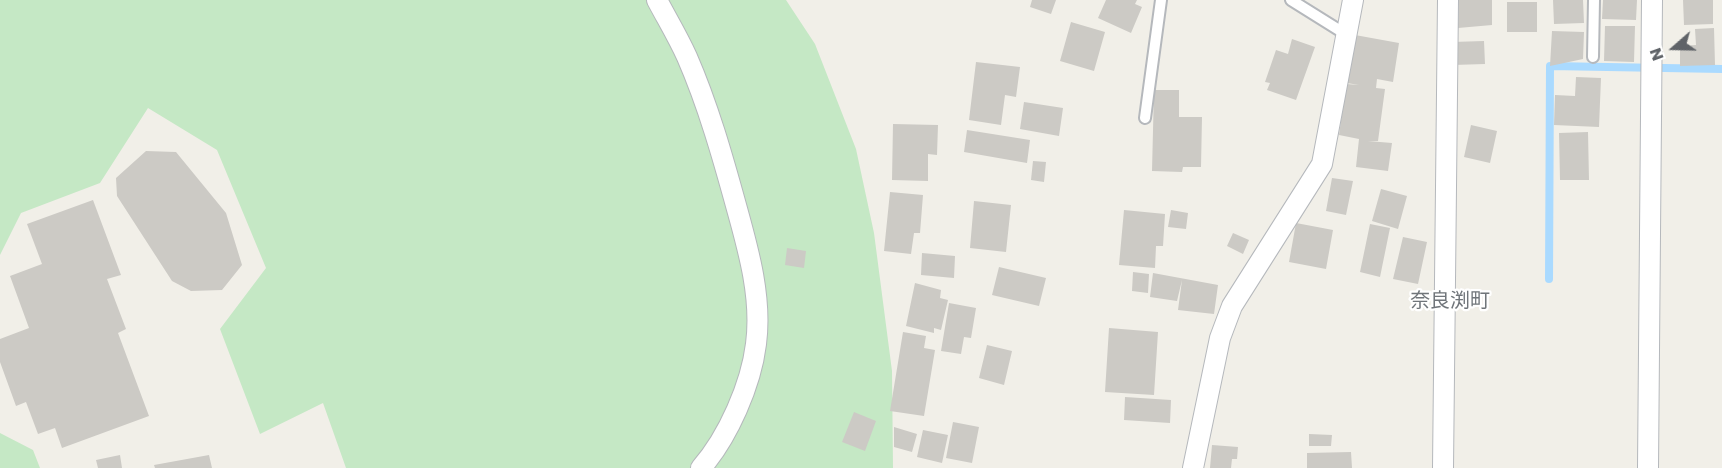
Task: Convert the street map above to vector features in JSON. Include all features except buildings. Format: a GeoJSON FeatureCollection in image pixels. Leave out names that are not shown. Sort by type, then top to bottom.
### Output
{"type":"FeatureCollection","features":[{"type":"Feature","properties":{"kind":"street"},"geometry":{"type":"LineString","coordinates":[[657,0],[687,57],[720,148],[746,242],[756,298],[756,345],[741,398],[718,449],[701,468]]}},
{"type":"Feature","properties":{"kind":"street"},"geometry":{"type":"LineString","coordinates":[[1193,468],[1220,338],[1232,306],[1322,164],[1353,0]]}},
{"type":"Feature","properties":{"kind":"street"},"geometry":{"type":"LineString","coordinates":[[1443,468],[1448,0]]}},
{"type":"Feature","properties":{"kind":"street"},"geometry":{"type":"LineString","coordinates":[[1648,468],[1652,0]]}},
{"type":"Feature","properties":{"kind":"lane"},"geometry":{"type":"LineString","coordinates":[[1145,118],[1161,0]]}},
{"type":"Feature","properties":{"kind":"lane"},"geometry":{"type":"LineString","coordinates":[[1291,0],[1347,35]]}},
{"type":"Feature","properties":{"kind":"lane"},"geometry":{"type":"LineString","coordinates":[[1593,57],[1594,0]]}},
{"type":"Feature","properties":{"kind":"green space"},"geometry":{"type":"Polygon","coordinates":[[[0,0],[786,0],[815,44],[856,149],[874,233],[892,371],[893,468],[346,468],[323,403],[260,434],[220,329],[266,268],[217,150],[148,108],[100,183],[21,213],[0,255],[0,0]]]}},
{"type":"Feature","properties":{"kind":"green space"},"geometry":{"type":"Polygon","coordinates":[[[0,433],[33,450],[40,468],[0,468],[0,433]]]}},
{"type":"Feature","properties":{"kind":"waterway"},"geometry":{"type":"LineString","coordinates":[[1549,279],[1550,66],[1722,69]]}},
{"type":"Feature","properties":{"kind":"district","name":"奈良渕町"},"geometry":{"type":"Point","coordinates":[1450,302]}}]}
